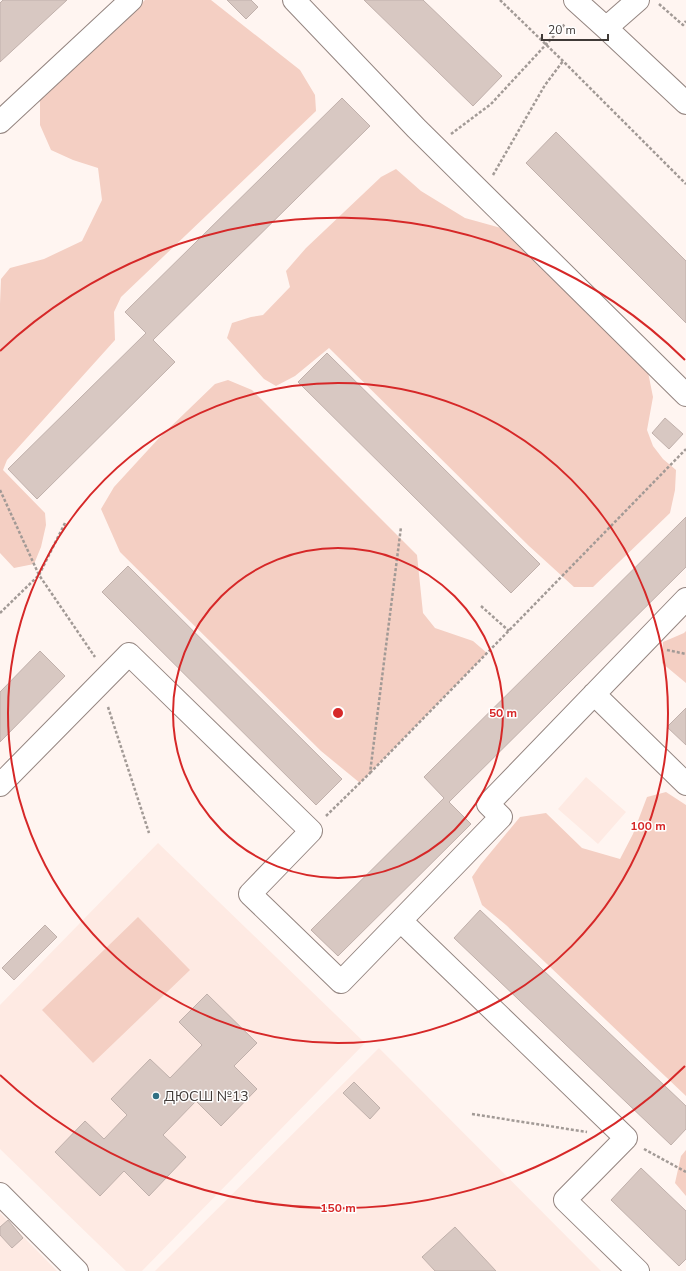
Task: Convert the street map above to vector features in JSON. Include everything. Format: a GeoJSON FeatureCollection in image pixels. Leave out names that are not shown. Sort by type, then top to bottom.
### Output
{"type":"FeatureCollection","features":[{"type":"Feature","properties":{"kind":"street"},"geometry":{"type":"LineString","coordinates":[[0,122],[131,0]]}},
{"type":"Feature","properties":{"kind":"street"},"geometry":{"type":"LineString","coordinates":[[294,0],[435,146],[686,395]]}},
{"type":"Feature","properties":{"kind":"street"},"geometry":{"type":"LineString","coordinates":[[575,0],[686,103]]}},
{"type":"Feature","properties":{"kind":"street"},"geometry":{"type":"LineString","coordinates":[[606,28],[638,0]]}},
{"type":"Feature","properties":{"kind":"street"},"geometry":{"type":"LineString","coordinates":[[0,785],[129,654],[311,831],[250,894],[341,982],[501,817],[488,804],[686,599]]}},
{"type":"Feature","properties":{"kind":"street"},"geometry":{"type":"LineString","coordinates":[[594,694],[686,784]]}},
{"type":"Feature","properties":{"kind":"street"},"geometry":{"type":"LineString","coordinates":[[401,921],[626,1138],[565,1200],[638,1271]]}},
{"type":"Feature","properties":{"kind":"street"},"geometry":{"type":"LineString","coordinates":[[0,1194],[77,1271]]}},
{"type":"Feature","properties":{"kind":"path"},"geometry":{"type":"LineString","coordinates":[[500,0],[564,61],[686,184]]}},
{"type":"Feature","properties":{"kind":"path"},"geometry":{"type":"LineString","coordinates":[[654,0],[682,24],[686,21]]}},
{"type":"Feature","properties":{"kind":"path"},"geometry":{"type":"LineString","coordinates":[[435,146],[491,104],[565,24]]}},
{"type":"Feature","properties":{"kind":"path"},"geometry":{"type":"LineString","coordinates":[[483,193],[545,85],[564,61]]}},
{"type":"Feature","properties":{"kind":"path"},"geometry":{"type":"LineString","coordinates":[[311,831],[370,773],[686,449]]}},
{"type":"Feature","properties":{"kind":"path"},"geometry":{"type":"LineString","coordinates":[[0,490],[39,575],[104,679],[149,833]]}},
{"type":"Feature","properties":{"kind":"path"},"geometry":{"type":"LineString","coordinates":[[0,613],[39,575],[64,522]]}},
{"type":"Feature","properties":{"kind":"path"},"geometry":{"type":"LineString","coordinates":[[370,773],[401,527]]}},
{"type":"Feature","properties":{"kind":"path"},"geometry":{"type":"LineString","coordinates":[[481,606],[509,631]]}},
{"type":"Feature","properties":{"kind":"path"},"geometry":{"type":"LineString","coordinates":[[472,1114],[588,1132]]}},
{"type":"Feature","properties":{"kind":"path"},"geometry":{"type":"LineString","coordinates":[[626,1138],[686,1172]]}},
{"type":"Feature","properties":{"kind":"shaded area"},"geometry":{"type":"Polygon","coordinates":[[[145,0],[211,0],[300,70],[315,95],[316,111],[121,297],[114,312],[115,340],[7,460],[3,470],[45,513],[46,525],[41,547],[34,564],[14,568],[0,553],[1,279],[10,268],[44,259],[82,241],[102,200],[98,168],[73,160],[51,150],[40,125],[40,100],[145,0]]]}},
{"type":"Feature","properties":{"kind":"shaded area"},"geometry":{"type":"Polygon","coordinates":[[[396,169],[421,191],[465,218],[501,228],[586,307],[648,372],[653,397],[647,430],[653,446],[663,459],[676,470],[675,490],[670,513],[593,587],[574,587],[529,546],[329,348],[295,376],[276,386],[264,379],[227,338],[232,323],[263,315],[290,287],[286,271],[306,248],[381,177],[396,169]]]}},
{"type":"Feature","properties":{"kind":"shaded area"},"geometry":{"type":"Polygon","coordinates":[[[228,380],[252,390],[417,555],[423,613],[435,628],[473,641],[487,653],[360,783],[321,751],[120,552],[101,509],[114,487],[159,438],[215,384],[228,380]]]}},
{"type":"Feature","properties":{"kind":"shaded area"},"geometry":{"type":"Polygon","coordinates":[[[686,631],[686,683],[662,663],[663,642],[686,631]]]}},
{"type":"Feature","properties":{"kind":"shaded area"},"geometry":{"type":"Polygon","coordinates":[[[586,777],[626,812],[598,844],[558,809],[586,777]]]}},
{"type":"Feature","properties":{"kind":"shaded area"},"geometry":{"type":"Polygon","coordinates":[[[666,792],[686,805],[686,1096],[506,925],[482,905],[472,877],[520,817],[546,813],[582,848],[620,859],[633,834],[647,797],[666,792]]]}},
{"type":"Feature","properties":{"kind":"shaded area","name":"ДЮСШ №13"},"geometry":{"type":"Polygon","coordinates":[[[158,843],[365,1043],[142,1271],[126,1271],[0,1149],[0,1005],[158,843]]]}},
{"type":"Feature","properties":{"kind":"shaded area"},"geometry":{"type":"Polygon","coordinates":[[[138,917],[190,970],[93,1063],[42,1010],[138,917]]]}},
{"type":"Feature","properties":{"kind":"shaded area"},"geometry":{"type":"Polygon","coordinates":[[[379,1048],[601,1271],[155,1271],[379,1048]]]}},
{"type":"Feature","properties":{"kind":"shaded area"},"geometry":{"type":"Polygon","coordinates":[[[686,1150],[686,1196],[675,1183],[681,1156],[686,1150]]]}},
{"type":"Feature","properties":{"kind":"shaded area"},"geometry":{"type":"Polygon","coordinates":[[[0,1213],[57,1271],[0,1271],[0,1213]]]}},
{"type":"Feature","properties":{"kind":"building"},"geometry":{"type":"Polygon","coordinates":[[[3,0],[67,0],[0,62],[0,3],[3,0]]]}},
{"type":"Feature","properties":{"kind":"building"},"geometry":{"type":"Polygon","coordinates":[[[227,0],[251,0],[258,7],[246,19],[227,0]]]}},
{"type":"Feature","properties":{"kind":"building"},"geometry":{"type":"Polygon","coordinates":[[[364,0],[423,0],[502,76],[473,106],[364,0]]]}},
{"type":"Feature","properties":{"kind":"building"},"geometry":{"type":"Polygon","coordinates":[[[342,98],[370,126],[153,340],[175,362],[37,499],[8,469],[146,333],[125,312],[342,98]]]}},
{"type":"Feature","properties":{"kind":"building"},"geometry":{"type":"Polygon","coordinates":[[[556,132],[686,261],[686,323],[526,163],[556,132]]]}},
{"type":"Feature","properties":{"kind":"building"},"geometry":{"type":"Polygon","coordinates":[[[327,353],[540,564],[511,593],[298,382],[327,353]]]}},
{"type":"Feature","properties":{"kind":"building"},"geometry":{"type":"Polygon","coordinates":[[[665,418],[683,434],[669,449],[652,433],[665,418]]]}},
{"type":"Feature","properties":{"kind":"building"},"geometry":{"type":"Polygon","coordinates":[[[686,517],[686,567],[449,802],[471,824],[338,956],[311,930],[444,798],[424,777],[686,517]]]}},
{"type":"Feature","properties":{"kind":"building"},"geometry":{"type":"Polygon","coordinates":[[[128,566],[342,779],[316,805],[102,592],[128,566]]]}},
{"type":"Feature","properties":{"kind":"building"},"geometry":{"type":"Polygon","coordinates":[[[40,651],[65,676],[0,742],[0,692],[40,651]]]}},
{"type":"Feature","properties":{"kind":"building"},"geometry":{"type":"Polygon","coordinates":[[[686,708],[686,745],[667,727],[686,708]]]}},
{"type":"Feature","properties":{"kind":"building"},"geometry":{"type":"Polygon","coordinates":[[[480,910],[686,1106],[686,1129],[671,1145],[454,938],[480,910]]]}},
{"type":"Feature","properties":{"kind":"building"},"geometry":{"type":"Polygon","coordinates":[[[45,925],[57,937],[14,980],[2,968],[45,925]]]}},
{"type":"Feature","properties":{"kind":"building"},"geometry":{"type":"Polygon","coordinates":[[[207,994],[257,1043],[234,1066],[257,1089],[221,1126],[196,1101],[163,1135],[186,1157],[149,1196],[124,1171],[100,1196],[55,1152],[85,1121],[104,1139],[127,1115],[111,1099],[150,1059],[170,1078],[202,1045],[179,1022],[207,994]]]}},
{"type":"Feature","properties":{"kind":"building"},"geometry":{"type":"Polygon","coordinates":[[[354,1082],[380,1108],[370,1119],[343,1093],[354,1082]]]}},
{"type":"Feature","properties":{"kind":"building"},"geometry":{"type":"Polygon","coordinates":[[[641,1168],[686,1211],[686,1259],[679,1266],[611,1200],[641,1168]]]}},
{"type":"Feature","properties":{"kind":"building"},"geometry":{"type":"Polygon","coordinates":[[[8,1220],[23,1238],[12,1248],[0,1235],[0,1227],[8,1220]]]}},
{"type":"Feature","properties":{"kind":"building"},"geometry":{"type":"Polygon","coordinates":[[[455,1227],[496,1271],[435,1271],[422,1257],[455,1227]]]}},
{"type":"Feature","properties":{"kind":"place","name":"ДЮСШ №13"},"geometry":{"type":"Point","coordinates":[156,1096]}}]}
